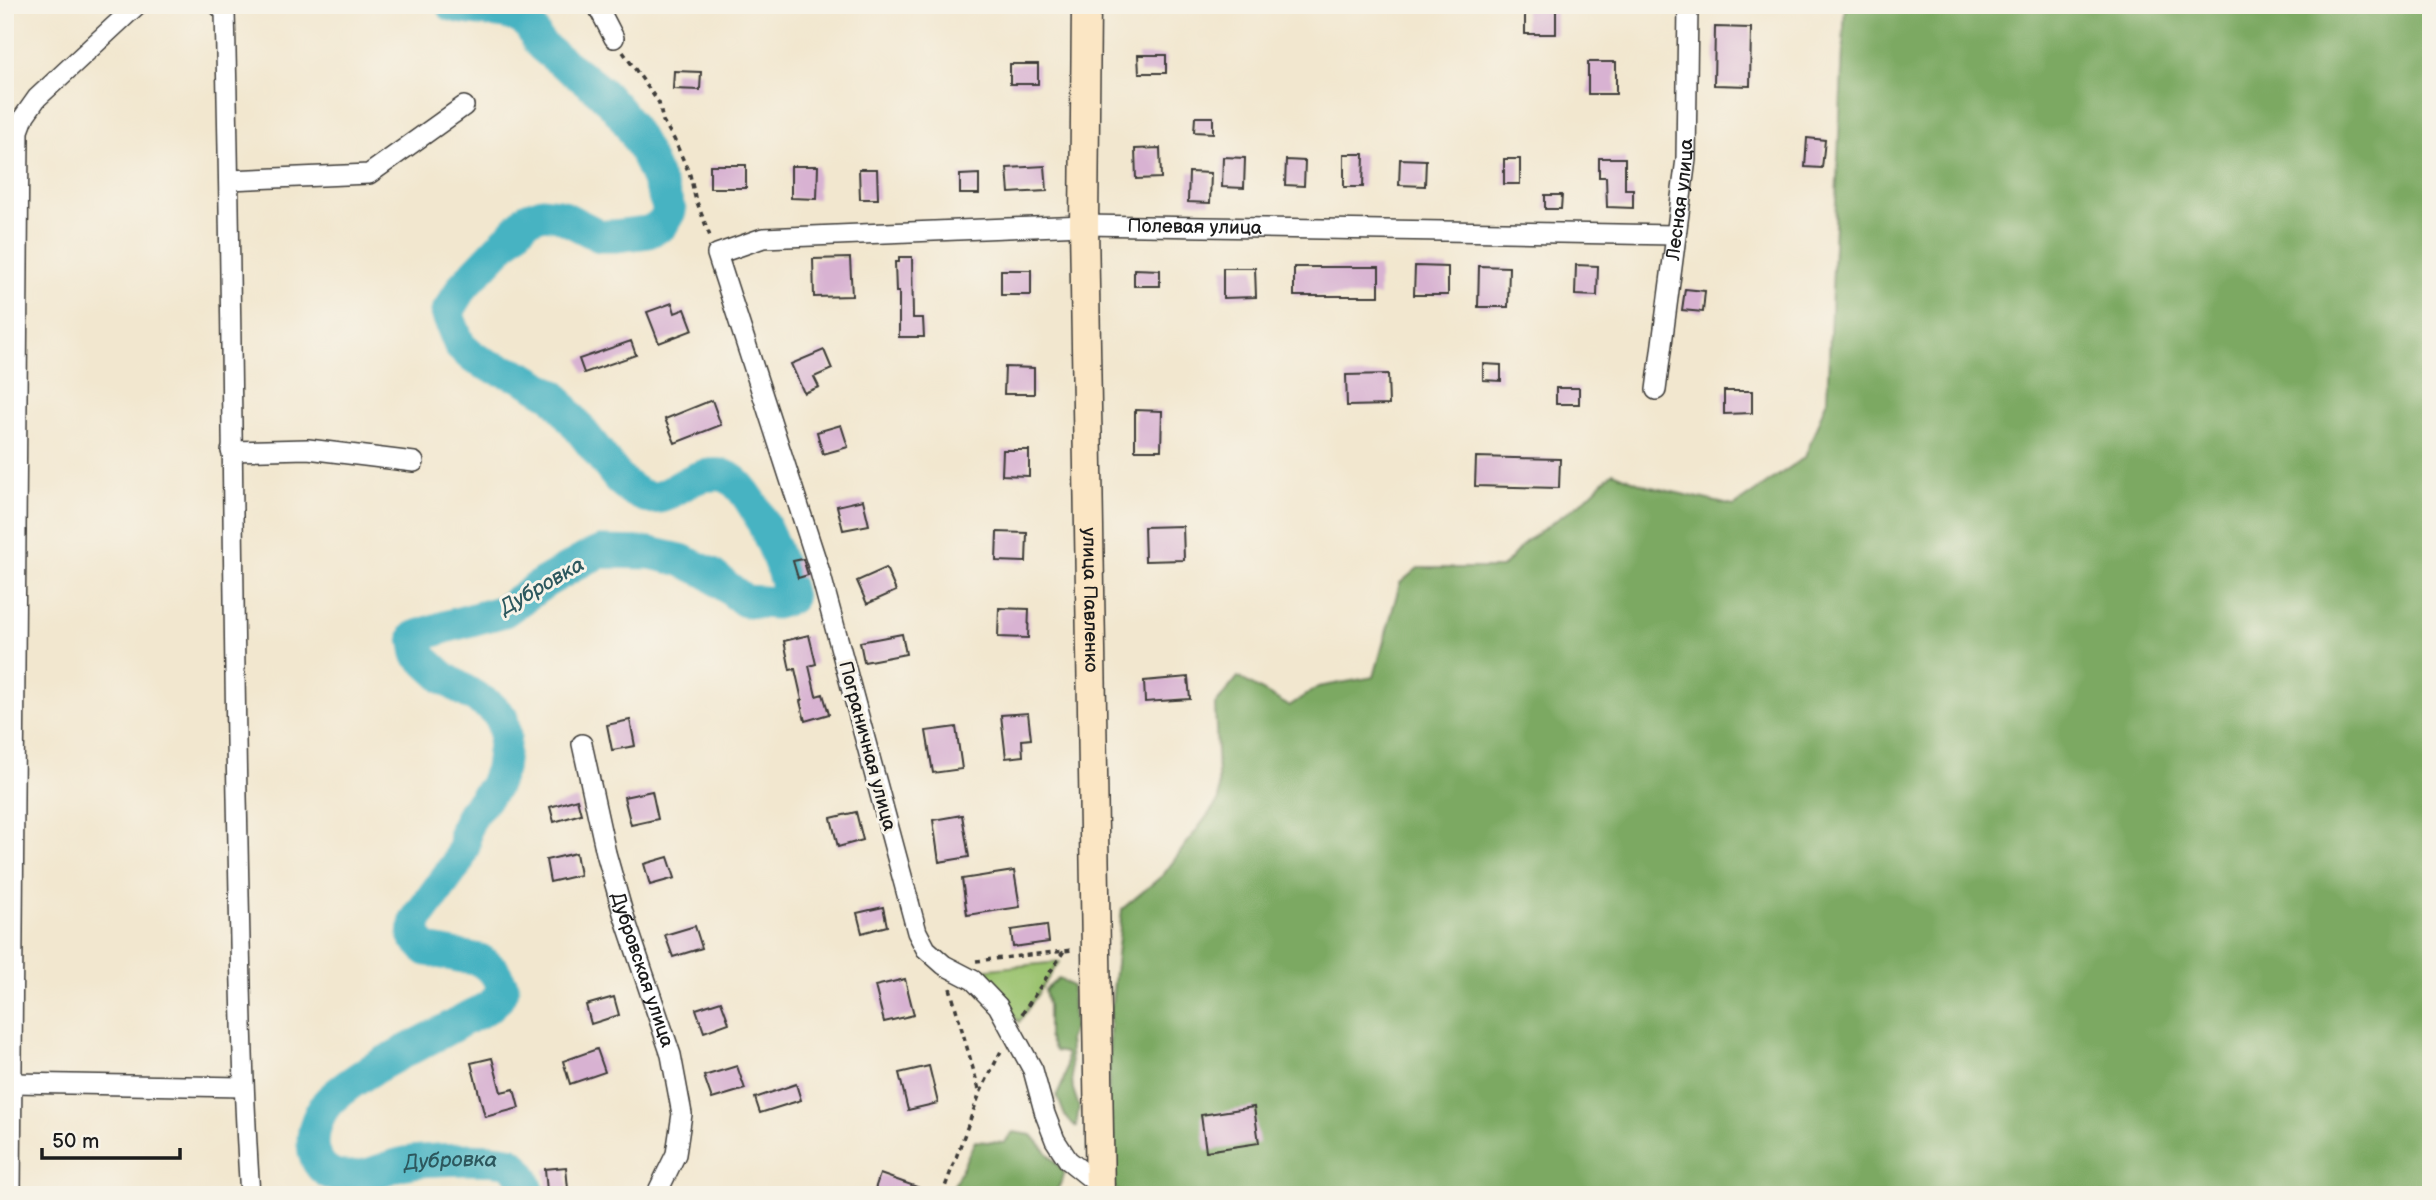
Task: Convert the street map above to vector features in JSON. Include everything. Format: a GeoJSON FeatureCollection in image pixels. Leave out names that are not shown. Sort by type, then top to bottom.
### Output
{"type":"FeatureCollection","features":[{"type":"Feature","properties":{"kind":"street"},"geometry":{"type":"LineString","coordinates":[[11,1195],[19,131],[25,115],[37,98],[137,5]]}},
{"type":"Feature","properties":{"kind":"street"},"geometry":{"type":"LineString","coordinates":[[218,5],[225,12],[243,1087],[250,1195]]}},
{"type":"Feature","properties":{"kind":"street"},"geometry":{"type":"LineString","coordinates":[[597,5],[614,38]]}},
{"type":"Feature","properties":{"kind":"street","name":"улица Павленко"},"geometry":{"type":"LineString","coordinates":[[1086,5],[1084,225],[1099,1190]]}},
{"type":"Feature","properties":{"kind":"street","name":"Лесная улица"},"geometry":{"type":"LineString","coordinates":[[1656,390],[1686,159],[1688,5]]}},
{"type":"Feature","properties":{"kind":"street"},"geometry":{"type":"LineString","coordinates":[[229,180],[369,174],[464,106]]}},
{"type":"Feature","properties":{"kind":"street","name":"Полевая улица"},"geometry":{"type":"LineString","coordinates":[[717,254],[763,238],[1084,225],[1675,235]]}},
{"type":"Feature","properties":{"kind":"street","name":"Пограничная улица"},"geometry":{"type":"LineString","coordinates":[[717,254],[820,572],[917,932],[926,949],[944,965],[974,980],[998,1006],[1033,1070],[1055,1140],[1068,1160],[1099,1190]]}},
{"type":"Feature","properties":{"kind":"street"},"geometry":{"type":"LineString","coordinates":[[231,451],[308,449],[414,462]]}},
{"type":"Feature","properties":{"kind":"street","name":"Дубровская улица"},"geometry":{"type":"LineString","coordinates":[[582,744],[606,853],[623,913],[671,1055],[682,1114],[676,1154],[656,1195]]}},
{"type":"Feature","properties":{"kind":"street"},"geometry":{"type":"LineString","coordinates":[[13,1083],[243,1087]]}},
{"type":"Feature","properties":{"kind":"path"},"geometry":{"type":"LineString","coordinates":[[614,38],[659,103],[663,121],[690,174],[695,197],[717,254]]}},
{"type":"Feature","properties":{"kind":"path"},"geometry":{"type":"LineString","coordinates":[[980,1093],[944,965],[1096,947]]}},
{"type":"Feature","properties":{"kind":"path"},"geometry":{"type":"LineString","coordinates":[[942,1195],[980,1093],[1012,1028],[1064,951]]}},
{"type":"Feature","properties":{"kind":"green space"},"geometry":{"type":"Polygon","coordinates":[[[1845,5],[2431,5],[2431,1195],[1122,1195],[1106,1181],[1110,1018],[1122,909],[1163,875],[1219,800],[1215,705],[1238,677],[1289,706],[1318,687],[1374,677],[1400,583],[1418,568],[1502,568],[1525,542],[1583,501],[1613,472],[1647,486],[1734,506],[1805,457],[1827,399],[1845,5]]]}},
{"type":"Feature","properties":{"kind":"green space"},"geometry":{"type":"Polygon","coordinates":[[[1059,962],[1019,1022],[979,970],[1059,962]]]}},
{"type":"Feature","properties":{"kind":"green space"},"geometry":{"type":"Polygon","coordinates":[[[1059,978],[1072,986],[1074,1027],[1069,1040],[1073,1089],[1079,1107],[1076,1127],[1065,1116],[1057,1095],[1065,1075],[1066,1053],[1055,1051],[1048,1037],[1045,990],[1059,978]]]}},
{"type":"Feature","properties":{"kind":"green space"},"geometry":{"type":"Polygon","coordinates":[[[1013,1132],[1032,1135],[1064,1172],[1061,1184],[1053,1195],[952,1195],[952,1189],[975,1141],[1004,1143],[1013,1132]]]}},
{"type":"Feature","properties":{"kind":"building"},"geometry":{"type":"Polygon","coordinates":[[[1525,6],[1556,6],[1556,34],[1525,34],[1525,6]]]}},
{"type":"Feature","properties":{"kind":"building"},"geometry":{"type":"Polygon","coordinates":[[[1715,27],[1751,28],[1750,86],[1714,85],[1715,27]]]}},
{"type":"Feature","properties":{"kind":"building"},"geometry":{"type":"Polygon","coordinates":[[[1138,55],[1166,55],[1166,73],[1139,73],[1138,55]]]}},
{"type":"Feature","properties":{"kind":"building"},"geometry":{"type":"Polygon","coordinates":[[[1588,62],[1616,62],[1616,94],[1588,94],[1588,62]]]}},
{"type":"Feature","properties":{"kind":"building"},"geometry":{"type":"Polygon","coordinates":[[[1010,64],[1038,64],[1038,84],[1010,84],[1010,64]]]}},
{"type":"Feature","properties":{"kind":"building"},"geometry":{"type":"Polygon","coordinates":[[[674,71],[701,72],[700,90],[673,89],[674,71]]]}},
{"type":"Feature","properties":{"kind":"building"},"geometry":{"type":"Polygon","coordinates":[[[1195,117],[1213,117],[1213,133],[1194,132],[1195,117]]]}},
{"type":"Feature","properties":{"kind":"building"},"geometry":{"type":"Polygon","coordinates":[[[1807,138],[1825,140],[1822,168],[1805,167],[1807,138]]]}},
{"type":"Feature","properties":{"kind":"building"},"geometry":{"type":"Polygon","coordinates":[[[1160,148],[1161,178],[1136,179],[1135,149],[1160,148]]]}},
{"type":"Feature","properties":{"kind":"building"},"geometry":{"type":"Polygon","coordinates":[[[1344,154],[1364,154],[1363,187],[1344,187],[1344,154]]]}},
{"type":"Feature","properties":{"kind":"building"},"geometry":{"type":"Polygon","coordinates":[[[1223,157],[1245,158],[1244,188],[1222,187],[1223,157]]]}},
{"type":"Feature","properties":{"kind":"building"},"geometry":{"type":"Polygon","coordinates":[[[1599,158],[1625,158],[1625,189],[1633,189],[1633,208],[1607,207],[1606,177],[1599,177],[1599,158]]]}},
{"type":"Feature","properties":{"kind":"building"},"geometry":{"type":"Polygon","coordinates":[[[1400,159],[1426,160],[1425,186],[1399,185],[1400,159]]]}},
{"type":"Feature","properties":{"kind":"building"},"geometry":{"type":"Polygon","coordinates":[[[1504,159],[1520,159],[1520,184],[1504,184],[1504,159]]]}},
{"type":"Feature","properties":{"kind":"building"},"geometry":{"type":"Polygon","coordinates":[[[1286,160],[1305,161],[1304,186],[1285,185],[1286,160]]]}},
{"type":"Feature","properties":{"kind":"building"},"geometry":{"type":"Polygon","coordinates":[[[710,165],[746,165],[746,188],[710,188],[710,165]]]}},
{"type":"Feature","properties":{"kind":"building"},"geometry":{"type":"Polygon","coordinates":[[[791,166],[818,166],[817,199],[791,198],[791,166]]]}},
{"type":"Feature","properties":{"kind":"building"},"geometry":{"type":"Polygon","coordinates":[[[1045,166],[1047,191],[1009,193],[1007,168],[1045,166]]]}},
{"type":"Feature","properties":{"kind":"building"},"geometry":{"type":"Polygon","coordinates":[[[859,169],[877,169],[878,199],[860,199],[859,169]]]}},
{"type":"Feature","properties":{"kind":"building"},"geometry":{"type":"Polygon","coordinates":[[[1189,172],[1211,173],[1210,203],[1188,202],[1189,172]]]}},
{"type":"Feature","properties":{"kind":"building"},"geometry":{"type":"Polygon","coordinates":[[[979,174],[979,194],[960,194],[960,175],[979,174]]]}},
{"type":"Feature","properties":{"kind":"building"},"geometry":{"type":"Polygon","coordinates":[[[1545,195],[1562,195],[1561,209],[1545,209],[1545,195]]]}},
{"type":"Feature","properties":{"kind":"building"},"geometry":{"type":"Polygon","coordinates":[[[899,257],[912,257],[913,318],[923,318],[924,337],[899,337],[899,292],[896,292],[895,262],[899,262],[899,257]]]}},
{"type":"Feature","properties":{"kind":"building"},"geometry":{"type":"Polygon","coordinates":[[[850,258],[852,296],[814,297],[813,259],[850,258]]]}},
{"type":"Feature","properties":{"kind":"building"},"geometry":{"type":"Polygon","coordinates":[[[1576,265],[1598,266],[1597,296],[1575,295],[1576,265]]]}},
{"type":"Feature","properties":{"kind":"building"},"geometry":{"type":"Polygon","coordinates":[[[1415,266],[1448,267],[1448,295],[1414,295],[1415,266]]]}},
{"type":"Feature","properties":{"kind":"building"},"geometry":{"type":"Polygon","coordinates":[[[1479,266],[1509,267],[1508,307],[1478,307],[1479,266]]]}},
{"type":"Feature","properties":{"kind":"building"},"geometry":{"type":"Polygon","coordinates":[[[1294,267],[1379,267],[1379,296],[1294,296],[1294,267]]]}},
{"type":"Feature","properties":{"kind":"building"},"geometry":{"type":"Polygon","coordinates":[[[1223,268],[1255,268],[1256,297],[1223,298],[1223,268]]]}},
{"type":"Feature","properties":{"kind":"building"},"geometry":{"type":"Polygon","coordinates":[[[1134,269],[1160,270],[1160,286],[1134,286],[1134,269]]]}},
{"type":"Feature","properties":{"kind":"building"},"geometry":{"type":"Polygon","coordinates":[[[1001,270],[1031,270],[1031,295],[1001,295],[1001,270]]]}},
{"type":"Feature","properties":{"kind":"building"},"geometry":{"type":"Polygon","coordinates":[[[1685,289],[1705,291],[1703,312],[1682,310],[1685,289]]]}},
{"type":"Feature","properties":{"kind":"building"},"geometry":{"type":"Polygon","coordinates":[[[672,303],[675,313],[685,309],[693,330],[659,343],[647,312],[672,303]]]}},
{"type":"Feature","properties":{"kind":"building"},"geometry":{"type":"Polygon","coordinates":[[[631,341],[636,355],[584,373],[579,359],[631,341]]]}},
{"type":"Feature","properties":{"kind":"building"},"geometry":{"type":"Polygon","coordinates":[[[824,350],[832,369],[814,377],[819,387],[804,393],[791,364],[824,350]]]}},
{"type":"Feature","properties":{"kind":"building"},"geometry":{"type":"Polygon","coordinates":[[[1483,364],[1501,365],[1501,381],[1483,380],[1483,364]]]}},
{"type":"Feature","properties":{"kind":"building"},"geometry":{"type":"Polygon","coordinates":[[[1005,367],[1034,368],[1034,394],[1004,394],[1005,367]]]}},
{"type":"Feature","properties":{"kind":"building"},"geometry":{"type":"Polygon","coordinates":[[[1388,374],[1389,405],[1347,406],[1346,375],[1388,374]]]}},
{"type":"Feature","properties":{"kind":"building"},"geometry":{"type":"Polygon","coordinates":[[[1556,388],[1579,388],[1579,404],[1556,404],[1556,388]]]}},
{"type":"Feature","properties":{"kind":"building"},"geometry":{"type":"Polygon","coordinates":[[[1724,391],[1752,391],[1752,413],[1724,414],[1724,391]]]}},
{"type":"Feature","properties":{"kind":"building"},"geometry":{"type":"Polygon","coordinates":[[[712,400],[721,425],[675,443],[665,419],[712,400]]]}},
{"type":"Feature","properties":{"kind":"building"},"geometry":{"type":"Polygon","coordinates":[[[1135,410],[1162,411],[1161,450],[1135,450],[1135,410]]]}},
{"type":"Feature","properties":{"kind":"building"},"geometry":{"type":"Polygon","coordinates":[[[841,425],[848,447],[823,454],[817,432],[841,425]]]}},
{"type":"Feature","properties":{"kind":"building"},"geometry":{"type":"Polygon","coordinates":[[[1003,450],[1029,450],[1029,476],[1002,475],[1003,450]]]}},
{"type":"Feature","properties":{"kind":"building"},"geometry":{"type":"Polygon","coordinates":[[[1476,457],[1560,459],[1559,488],[1475,486],[1476,457]]]}},
{"type":"Feature","properties":{"kind":"building"},"geometry":{"type":"Polygon","coordinates":[[[863,500],[869,525],[843,530],[837,506],[863,500]]]}},
{"type":"Feature","properties":{"kind":"building"},"geometry":{"type":"Polygon","coordinates":[[[1183,526],[1184,560],[1145,561],[1144,527],[1183,526]]]}},
{"type":"Feature","properties":{"kind":"building"},"geometry":{"type":"Polygon","coordinates":[[[997,532],[1027,533],[1026,562],[996,561],[997,532]]]}},
{"type":"Feature","properties":{"kind":"building"},"geometry":{"type":"Polygon","coordinates":[[[803,559],[808,575],[798,578],[793,561],[803,559]]]}},
{"type":"Feature","properties":{"kind":"building"},"geometry":{"type":"Polygon","coordinates":[[[886,568],[896,591],[867,604],[857,581],[886,568]]]}},
{"type":"Feature","properties":{"kind":"building"},"geometry":{"type":"Polygon","coordinates":[[[999,608],[1029,609],[1028,638],[998,637],[999,608]]]}},
{"type":"Feature","properties":{"kind":"building"},"geometry":{"type":"Polygon","coordinates":[[[902,634],[906,654],[864,662],[860,642],[902,634]]]}},
{"type":"Feature","properties":{"kind":"building"},"geometry":{"type":"Polygon","coordinates":[[[809,635],[816,664],[809,666],[816,696],[823,694],[829,714],[805,721],[795,669],[790,670],[784,641],[809,635]]]}},
{"type":"Feature","properties":{"kind":"building"},"geometry":{"type":"Polygon","coordinates":[[[1188,677],[1190,699],[1145,702],[1144,681],[1188,677]]]}},
{"type":"Feature","properties":{"kind":"building"},"geometry":{"type":"Polygon","coordinates":[[[1028,713],[1031,739],[1022,740],[1023,756],[1006,758],[1001,715],[1028,713]]]}},
{"type":"Feature","properties":{"kind":"building"},"geometry":{"type":"Polygon","coordinates":[[[630,720],[635,746],[612,750],[607,725],[630,720]]]}},
{"type":"Feature","properties":{"kind":"building"},"geometry":{"type":"Polygon","coordinates":[[[956,727],[962,769],[933,773],[926,731],[956,727]]]}},
{"type":"Feature","properties":{"kind":"building"},"geometry":{"type":"Polygon","coordinates":[[[652,791],[658,819],[631,825],[624,797],[652,791]]]}},
{"type":"Feature","properties":{"kind":"building"},"geometry":{"type":"Polygon","coordinates":[[[577,799],[581,814],[554,822],[550,807],[577,799]]]}},
{"type":"Feature","properties":{"kind":"building"},"geometry":{"type":"Polygon","coordinates":[[[856,812],[863,840],[838,847],[831,818],[856,812]]]}},
{"type":"Feature","properties":{"kind":"building"},"geometry":{"type":"Polygon","coordinates":[[[962,815],[969,857],[939,862],[933,820],[962,815]]]}},
{"type":"Feature","properties":{"kind":"building"},"geometry":{"type":"Polygon","coordinates":[[[576,853],[580,875],[550,882],[546,860],[576,853]]]}},
{"type":"Feature","properties":{"kind":"building"},"geometry":{"type":"Polygon","coordinates":[[[668,857],[675,878],[650,885],[644,864],[668,857]]]}},
{"type":"Feature","properties":{"kind":"building"},"geometry":{"type":"Polygon","coordinates":[[[1014,871],[1020,907],[967,915],[962,879],[1014,871]]]}},
{"type":"Feature","properties":{"kind":"building"},"geometry":{"type":"Polygon","coordinates":[[[883,907],[887,926],[862,933],[857,913],[883,907]]]}},
{"type":"Feature","properties":{"kind":"building"},"geometry":{"type":"Polygon","coordinates":[[[1047,925],[1049,942],[1013,947],[1011,930],[1047,925]]]}},
{"type":"Feature","properties":{"kind":"building"},"geometry":{"type":"Polygon","coordinates":[[[695,926],[702,948],[673,957],[665,935],[695,926]]]}},
{"type":"Feature","properties":{"kind":"building"},"geometry":{"type":"Polygon","coordinates":[[[905,979],[914,1015],[884,1022],[875,986],[905,979]]]}},
{"type":"Feature","properties":{"kind":"building"},"geometry":{"type":"Polygon","coordinates":[[[614,997],[619,1015],[591,1024],[586,1005],[614,997]]]}},
{"type":"Feature","properties":{"kind":"building"},"geometry":{"type":"Polygon","coordinates":[[[721,1001],[729,1023],[704,1032],[696,1009],[721,1001]]]}},
{"type":"Feature","properties":{"kind":"building"},"geometry":{"type":"Polygon","coordinates":[[[597,1049],[605,1072],[570,1084],[563,1061],[597,1049]]]}},
{"type":"Feature","properties":{"kind":"building"},"geometry":{"type":"Polygon","coordinates":[[[492,1058],[501,1092],[514,1089],[519,1108],[485,1117],[471,1063],[492,1058]]]}},
{"type":"Feature","properties":{"kind":"building"},"geometry":{"type":"Polygon","coordinates":[[[737,1066],[745,1089],[712,1099],[704,1076],[737,1066]]]}},
{"type":"Feature","properties":{"kind":"building"},"geometry":{"type":"Polygon","coordinates":[[[929,1066],[938,1103],[908,1110],[899,1073],[929,1066]]]}},
{"type":"Feature","properties":{"kind":"building"},"geometry":{"type":"Polygon","coordinates":[[[796,1084],[801,1100],[760,1113],[755,1098],[796,1084]]]}},
{"type":"Feature","properties":{"kind":"building"},"geometry":{"type":"Polygon","coordinates":[[[1254,1107],[1259,1143],[1206,1151],[1201,1115],[1254,1107]]]}},
{"type":"Feature","properties":{"kind":"building"},"geometry":{"type":"Polygon","coordinates":[[[566,1167],[568,1189],[547,1191],[545,1169],[566,1167]]]}},
{"type":"Feature","properties":{"kind":"building"},"geometry":{"type":"Polygon","coordinates":[[[880,1174],[934,1193],[934,1195],[873,1195],[880,1174]]]}},
{"type":"Feature","properties":{"kind":"waterway","name":"Дубровка"},"geometry":{"type":"LineString","coordinates":[[452,5],[520,18],[532,28],[542,46],[605,96],[623,116],[637,138],[670,211],[662,225],[648,232],[615,236],[600,236],[559,215],[543,213],[528,218],[464,285],[447,313],[460,346],[474,358],[522,377],[554,396],[619,479],[635,492],[649,497],[660,497],[691,480],[705,476],[721,475],[732,480],[744,491],[765,527],[790,598],[776,603],[745,601],[709,573],[681,560],[650,553],[601,552],[545,582],[504,611],[415,637],[418,654],[444,678],[490,706],[502,718],[505,736],[501,769],[494,787],[472,814],[457,863],[416,920],[414,936],[427,950],[480,960],[494,971],[503,987],[498,998],[488,1007],[378,1066],[331,1099],[317,1120],[313,1145],[315,1156],[321,1166],[330,1173],[344,1177],[360,1176],[414,1162],[460,1159],[504,1161],[511,1163],[518,1170],[530,1195]]}}]}
